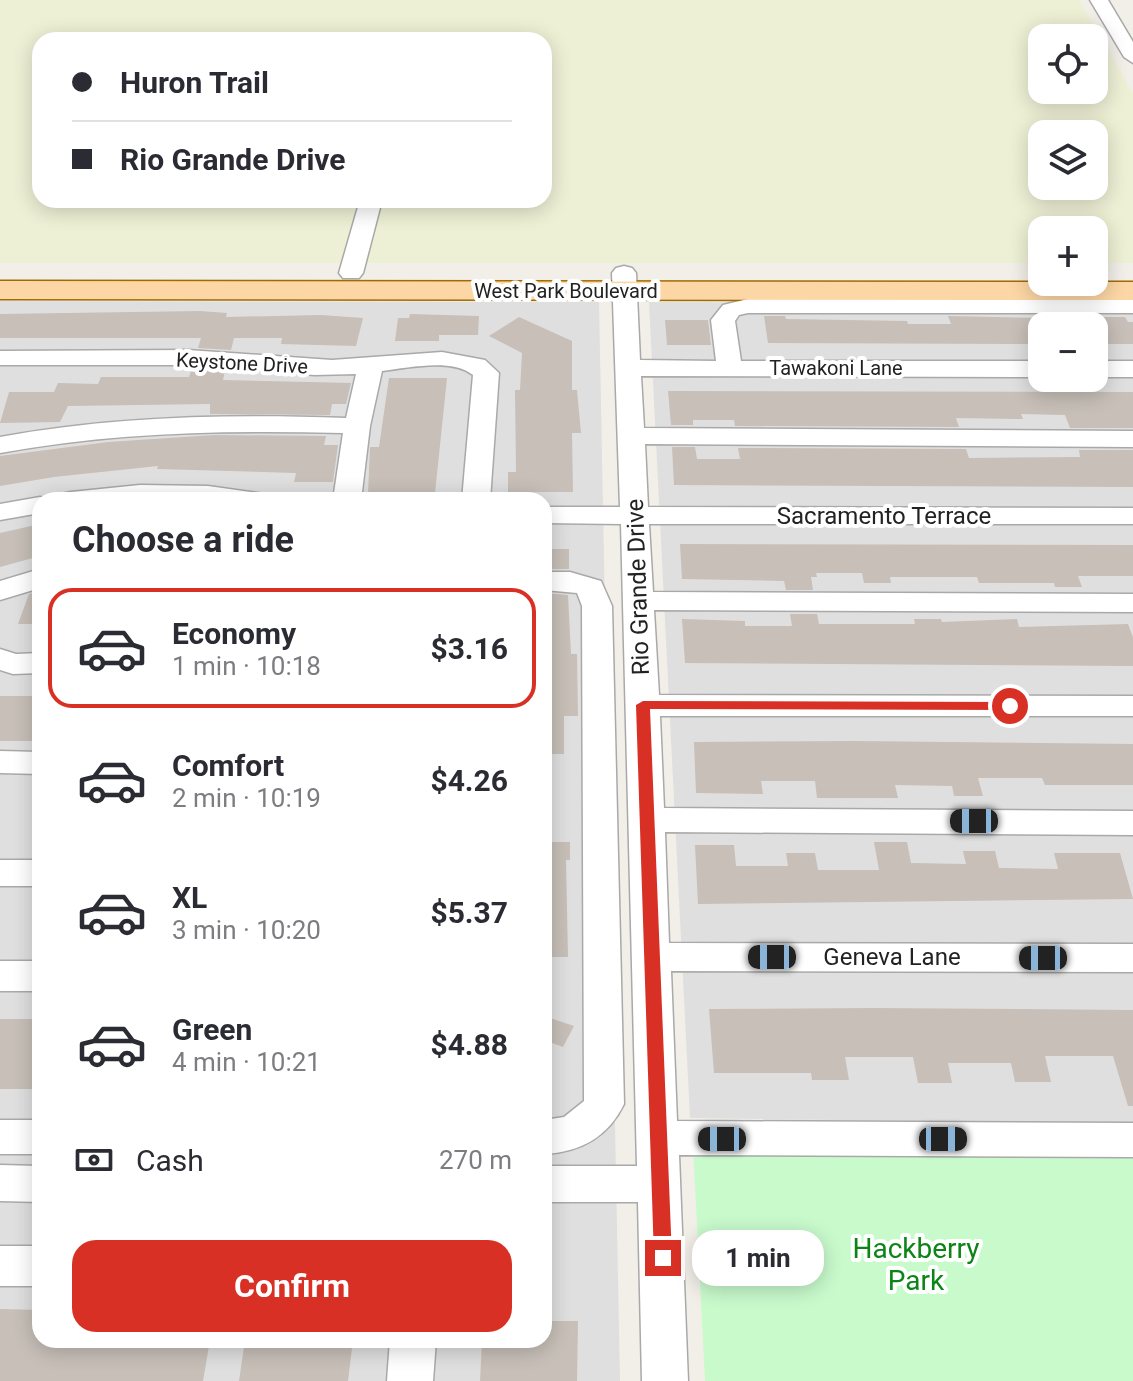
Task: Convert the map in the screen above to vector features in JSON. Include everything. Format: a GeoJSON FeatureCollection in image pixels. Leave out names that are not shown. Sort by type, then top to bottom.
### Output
{"type":"FeatureCollection","features":[{"type":"Feature","properties":{"kind":"main road","name":"West Park Boulevard"},"geometry":{"type":"LineString","coordinates":[[0,272],[349,281],[625,282],[1133,291]]}},
{"type":"Feature","properties":{"kind":"main road","name":"West Park Boulevard"},"geometry":{"type":"LineString","coordinates":[[625,282],[1028,274]]}},
{"type":"Feature","properties":{"kind":"main road"},"geometry":{"type":"LineString","coordinates":[[1108,274],[1133,274]]}},
{"type":"Feature","properties":{"kind":"main road","name":"West Park Boulevard"},"geometry":{"type":"LineString","coordinates":[[0,290],[349,281]]}},
{"type":"Feature","properties":{"kind":"street"},"geometry":{"type":"LineString","coordinates":[[1102,6],[1133,11]]}},
{"type":"Feature","properties":{"kind":"street"},"geometry":{"type":"LineString","coordinates":[[1102,6],[1131,49]]}},
{"type":"Feature","properties":{"kind":"street"},"geometry":{"type":"LineString","coordinates":[[349,281],[369,208]]}},
{"type":"Feature","properties":{"kind":"street","name":"Rio Grande Drive"},"geometry":{"type":"LineString","coordinates":[[625,282],[659,1138],[665,1381]]}},
{"type":"Feature","properties":{"kind":"street"},"geometry":{"type":"LineString","coordinates":[[729,368],[723,320],[731,310],[748,306],[1133,306]]}},
{"type":"Feature","properties":{"kind":"street","name":"Keystone Drive"},"geometry":{"type":"LineString","coordinates":[[0,358],[215,358],[302,367],[455,359],[481,367],[486,373],[477,492]]}},
{"type":"Feature","properties":{"kind":"street"},"geometry":{"type":"LineString","coordinates":[[0,378],[18,370],[28,358]]}},
{"type":"Feature","properties":{"kind":"street"},"geometry":{"type":"LineString","coordinates":[[348,492],[357,426],[371,365]]}},
{"type":"Feature","properties":{"kind":"street","name":"Tawakoni Lane"},"geometry":{"type":"LineString","coordinates":[[630,368],[1028,369]]}},
{"type":"Feature","properties":{"kind":"street"},"geometry":{"type":"LineString","coordinates":[[1108,369],[1133,369]]}},
{"type":"Feature","properties":{"kind":"street"},"geometry":{"type":"LineString","coordinates":[[0,445],[105,427],[168,422],[357,426]]}},
{"type":"Feature","properties":{"kind":"street"},"geometry":{"type":"LineString","coordinates":[[632,436],[1133,439]]}},
{"type":"Feature","properties":{"kind":"street"},"geometry":{"type":"LineString","coordinates":[[147,492],[177,492]]}},
{"type":"Feature","properties":{"kind":"street"},"geometry":{"type":"LineString","coordinates":[[0,512],[32,506]]}},
{"type":"Feature","properties":{"kind":"street","name":"Sacramento Terrace"},"geometry":{"type":"LineString","coordinates":[[552,515],[1133,516]]}},
{"type":"Feature","properties":{"kind":"street"},"geometry":{"type":"LineString","coordinates":[[0,591],[32,581]]}},
{"type":"Feature","properties":{"kind":"street"},"geometry":{"type":"LineString","coordinates":[[552,581],[581,583],[590,587],[597,606],[604,1104],[598,1116],[585,1126],[552,1135]]}},
{"type":"Feature","properties":{"kind":"street"},"geometry":{"type":"LineString","coordinates":[[638,601],[1133,603]]}},
{"type":"Feature","properties":{"kind":"street"},"geometry":{"type":"LineString","coordinates":[[2,660],[13,664],[32,663]]}},
{"type":"Feature","properties":{"kind":"street"},"geometry":{"type":"LineString","coordinates":[[643,705],[1133,706]]}},
{"type":"Feature","properties":{"kind":"street"},"geometry":{"type":"LineString","coordinates":[[0,762],[32,763]]}},
{"type":"Feature","properties":{"kind":"street"},"geometry":{"type":"LineString","coordinates":[[647,820],[1133,823]]}},
{"type":"Feature","properties":{"kind":"street"},"geometry":{"type":"LineString","coordinates":[[0,873],[32,873]]}},
{"type":"Feature","properties":{"kind":"street","name":"Geneva Lane"},"geometry":{"type":"LineString","coordinates":[[652,957],[1133,958]]}},
{"type":"Feature","properties":{"kind":"street"},"geometry":{"type":"LineString","coordinates":[[0,976],[32,976]]}},
{"type":"Feature","properties":{"kind":"street"},"geometry":{"type":"LineString","coordinates":[[0,1137],[32,1137]]}},
{"type":"Feature","properties":{"kind":"street"},"geometry":{"type":"LineString","coordinates":[[659,1138],[1133,1140]]}},
{"type":"Feature","properties":{"kind":"street"},"geometry":{"type":"LineString","coordinates":[[0,1183],[32,1184]]}},
{"type":"Feature","properties":{"kind":"street"},"geometry":{"type":"LineString","coordinates":[[552,1184],[660,1184]]}},
{"type":"Feature","properties":{"kind":"street"},"geometry":{"type":"LineString","coordinates":[[0,1266],[32,1266]]}},
{"type":"Feature","properties":{"kind":"street"},"geometry":{"type":"LineString","coordinates":[[410,1381],[412,1348]]}},
{"type":"Feature","properties":{"kind":"shaded area"},"geometry":{"type":"Polygon","coordinates":[[[0,301],[599,302],[620,1381],[0,1381],[0,301]]]}},
{"type":"Feature","properties":{"kind":"shaded area"},"geometry":{"type":"Polygon","coordinates":[[[649,302],[1133,304],[1133,1124],[690,1118],[649,302]]]}},
{"type":"Feature","properties":{"kind":"green space"},"geometry":{"type":"Polygon","coordinates":[[[0,0],[1079,0],[1093,24],[1028,24],[1028,104],[1108,104],[1108,50],[1133,93],[1133,263],[1108,263],[1108,216],[1028,216],[1028,263],[0,263],[0,0]]]}},
{"type":"Feature","properties":{"kind":"green space","name":"Hackberry Park"},"geometry":{"type":"Polygon","coordinates":[[[693,1146],[1133,1147],[1133,1381],[705,1381],[693,1146]]]}},
{"type":"Feature","properties":{"kind":"building"},"geometry":{"type":"Polygon","coordinates":[[[227,313],[226,317],[321,315],[363,318],[356,346],[281,344],[282,338],[234,338],[231,350],[198,348],[201,338],[0,338],[0,314],[227,313]]]}},
{"type":"Feature","properties":{"kind":"building"},"geometry":{"type":"Polygon","coordinates":[[[410,314],[479,316],[478,335],[439,335],[439,341],[395,341],[398,318],[409,318],[410,314]]]}},
{"type":"Feature","properties":{"kind":"building"},"geometry":{"type":"Polygon","coordinates":[[[764,316],[907,321],[908,324],[951,324],[948,316],[1028,318],[1028,344],[768,343],[764,316]]]}},
{"type":"Feature","properties":{"kind":"building"},"geometry":{"type":"Polygon","coordinates":[[[519,317],[572,341],[572,390],[577,390],[581,433],[572,433],[573,492],[508,492],[508,472],[516,472],[515,390],[520,390],[522,353],[489,336],[519,317]]]}},
{"type":"Feature","properties":{"kind":"building"},"geometry":{"type":"Polygon","coordinates":[[[1108,317],[1125,317],[1128,322],[1133,322],[1133,344],[1108,344],[1108,317]]]}},
{"type":"Feature","properties":{"kind":"building"},"geometry":{"type":"Polygon","coordinates":[[[665,320],[708,320],[711,345],[667,345],[665,320]]]}},
{"type":"Feature","properties":{"kind":"building"},"geometry":{"type":"Polygon","coordinates":[[[192,368],[225,371],[223,380],[351,383],[346,404],[332,404],[330,415],[210,414],[210,404],[68,406],[60,422],[0,423],[9,392],[54,392],[58,383],[98,384],[101,377],[189,377],[192,368]]]}},
{"type":"Feature","properties":{"kind":"building"},"geometry":{"type":"Polygon","coordinates":[[[389,378],[447,378],[435,492],[368,492],[370,447],[379,447],[389,378]]]}},
{"type":"Feature","properties":{"kind":"building"},"geometry":{"type":"Polygon","coordinates":[[[668,391],[1133,392],[1133,428],[1070,428],[1065,415],[1021,414],[1023,419],[956,418],[959,427],[735,426],[734,420],[693,420],[693,425],[671,425],[668,391]]]}},
{"type":"Feature","properties":{"kind":"building"},"geometry":{"type":"Polygon","coordinates":[[[214,435],[326,436],[324,445],[338,445],[333,482],[294,482],[296,473],[157,469],[158,466],[0,486],[0,456],[108,442],[214,435]]]}},
{"type":"Feature","properties":{"kind":"building"},"geometry":{"type":"Polygon","coordinates":[[[672,447],[695,447],[697,459],[740,459],[738,448],[966,449],[969,458],[1080,457],[1079,450],[1133,450],[1133,487],[674,485],[672,447]]]}},
{"type":"Feature","properties":{"kind":"building"},"geometry":{"type":"Polygon","coordinates":[[[32,526],[32,558],[0,567],[0,533],[32,526]]]}},
{"type":"Feature","properties":{"kind":"building"},"geometry":{"type":"Polygon","coordinates":[[[680,544],[1133,545],[1133,576],[1078,576],[1082,587],[1055,587],[1054,583],[979,583],[977,577],[890,577],[891,583],[864,583],[862,573],[816,573],[817,577],[811,577],[813,590],[786,590],[784,581],[682,579],[680,544]]]}},
{"type":"Feature","properties":{"kind":"building"},"geometry":{"type":"Polygon","coordinates":[[[552,549],[569,549],[569,569],[552,569],[552,549]]]}},
{"type":"Feature","properties":{"kind":"building"},"geometry":{"type":"Polygon","coordinates":[[[32,593],[32,624],[18,624],[32,593]]]}},
{"type":"Feature","properties":{"kind":"building"},"geometry":{"type":"Polygon","coordinates":[[[552,594],[568,595],[571,654],[577,654],[578,716],[564,716],[564,754],[552,754],[552,594]]]}},
{"type":"Feature","properties":{"kind":"building"},"geometry":{"type":"Polygon","coordinates":[[[790,614],[817,614],[819,624],[915,624],[914,619],[941,619],[942,622],[1017,619],[1019,627],[1128,624],[1133,637],[1133,666],[685,663],[682,619],[745,621],[745,626],[792,626],[790,614]]]}},
{"type":"Feature","properties":{"kind":"building"},"geometry":{"type":"Polygon","coordinates":[[[0,696],[32,696],[32,741],[0,741],[0,696]]]}},
{"type":"Feature","properties":{"kind":"building"},"geometry":{"type":"Polygon","coordinates":[[[694,742],[1133,744],[1133,785],[1045,785],[1042,778],[978,778],[983,796],[954,796],[952,786],[895,785],[898,798],[817,798],[815,781],[761,781],[763,794],[696,793],[694,742]]]}},
{"type":"Feature","properties":{"kind":"building"},"geometry":{"type":"Polygon","coordinates":[[[552,842],[570,842],[570,860],[566,860],[568,957],[552,957],[552,842]]]}},
{"type":"Feature","properties":{"kind":"building"},"geometry":{"type":"Polygon","coordinates":[[[874,842],[907,842],[911,863],[966,864],[963,851],[995,851],[999,868],[1058,869],[1054,853],[1120,853],[1133,899],[698,904],[695,845],[734,845],[736,866],[788,866],[786,853],[815,853],[818,870],[879,870],[874,842]]]}},
{"type":"Feature","properties":{"kind":"building"},"geometry":{"type":"Polygon","coordinates":[[[709,1009],[1133,1010],[1133,1106],[1128,1106],[1113,1056],[1045,1056],[1051,1082],[1015,1082],[1011,1063],[948,1063],[952,1083],[918,1083],[913,1057],[845,1057],[849,1080],[812,1080],[811,1073],[714,1073],[709,1009]]]}},
{"type":"Feature","properties":{"kind":"building"},"geometry":{"type":"Polygon","coordinates":[[[0,1019],[32,1019],[32,1089],[0,1089],[0,1019]]]}},
{"type":"Feature","properties":{"kind":"building"},"geometry":{"type":"Polygon","coordinates":[[[552,1019],[574,1026],[563,1047],[552,1043],[552,1019]]]}},
{"type":"Feature","properties":{"kind":"building"},"geometry":{"type":"Polygon","coordinates":[[[0,1309],[32,1310],[32,1348],[209,1348],[203,1381],[0,1381],[0,1309]]]}},
{"type":"Feature","properties":{"kind":"building"},"geometry":{"type":"Polygon","coordinates":[[[552,1321],[578,1321],[577,1381],[480,1381],[482,1348],[552,1348],[552,1321]]]}},
{"type":"Feature","properties":{"kind":"building"},"geometry":{"type":"Polygon","coordinates":[[[244,1348],[352,1348],[348,1381],[239,1381],[244,1348]]]}},
{"type":"Feature","properties":{"kind":"route"},"geometry":{"type":"LineString","coordinates":[[663,1258],[643,705],[1010,706]]}}]}
